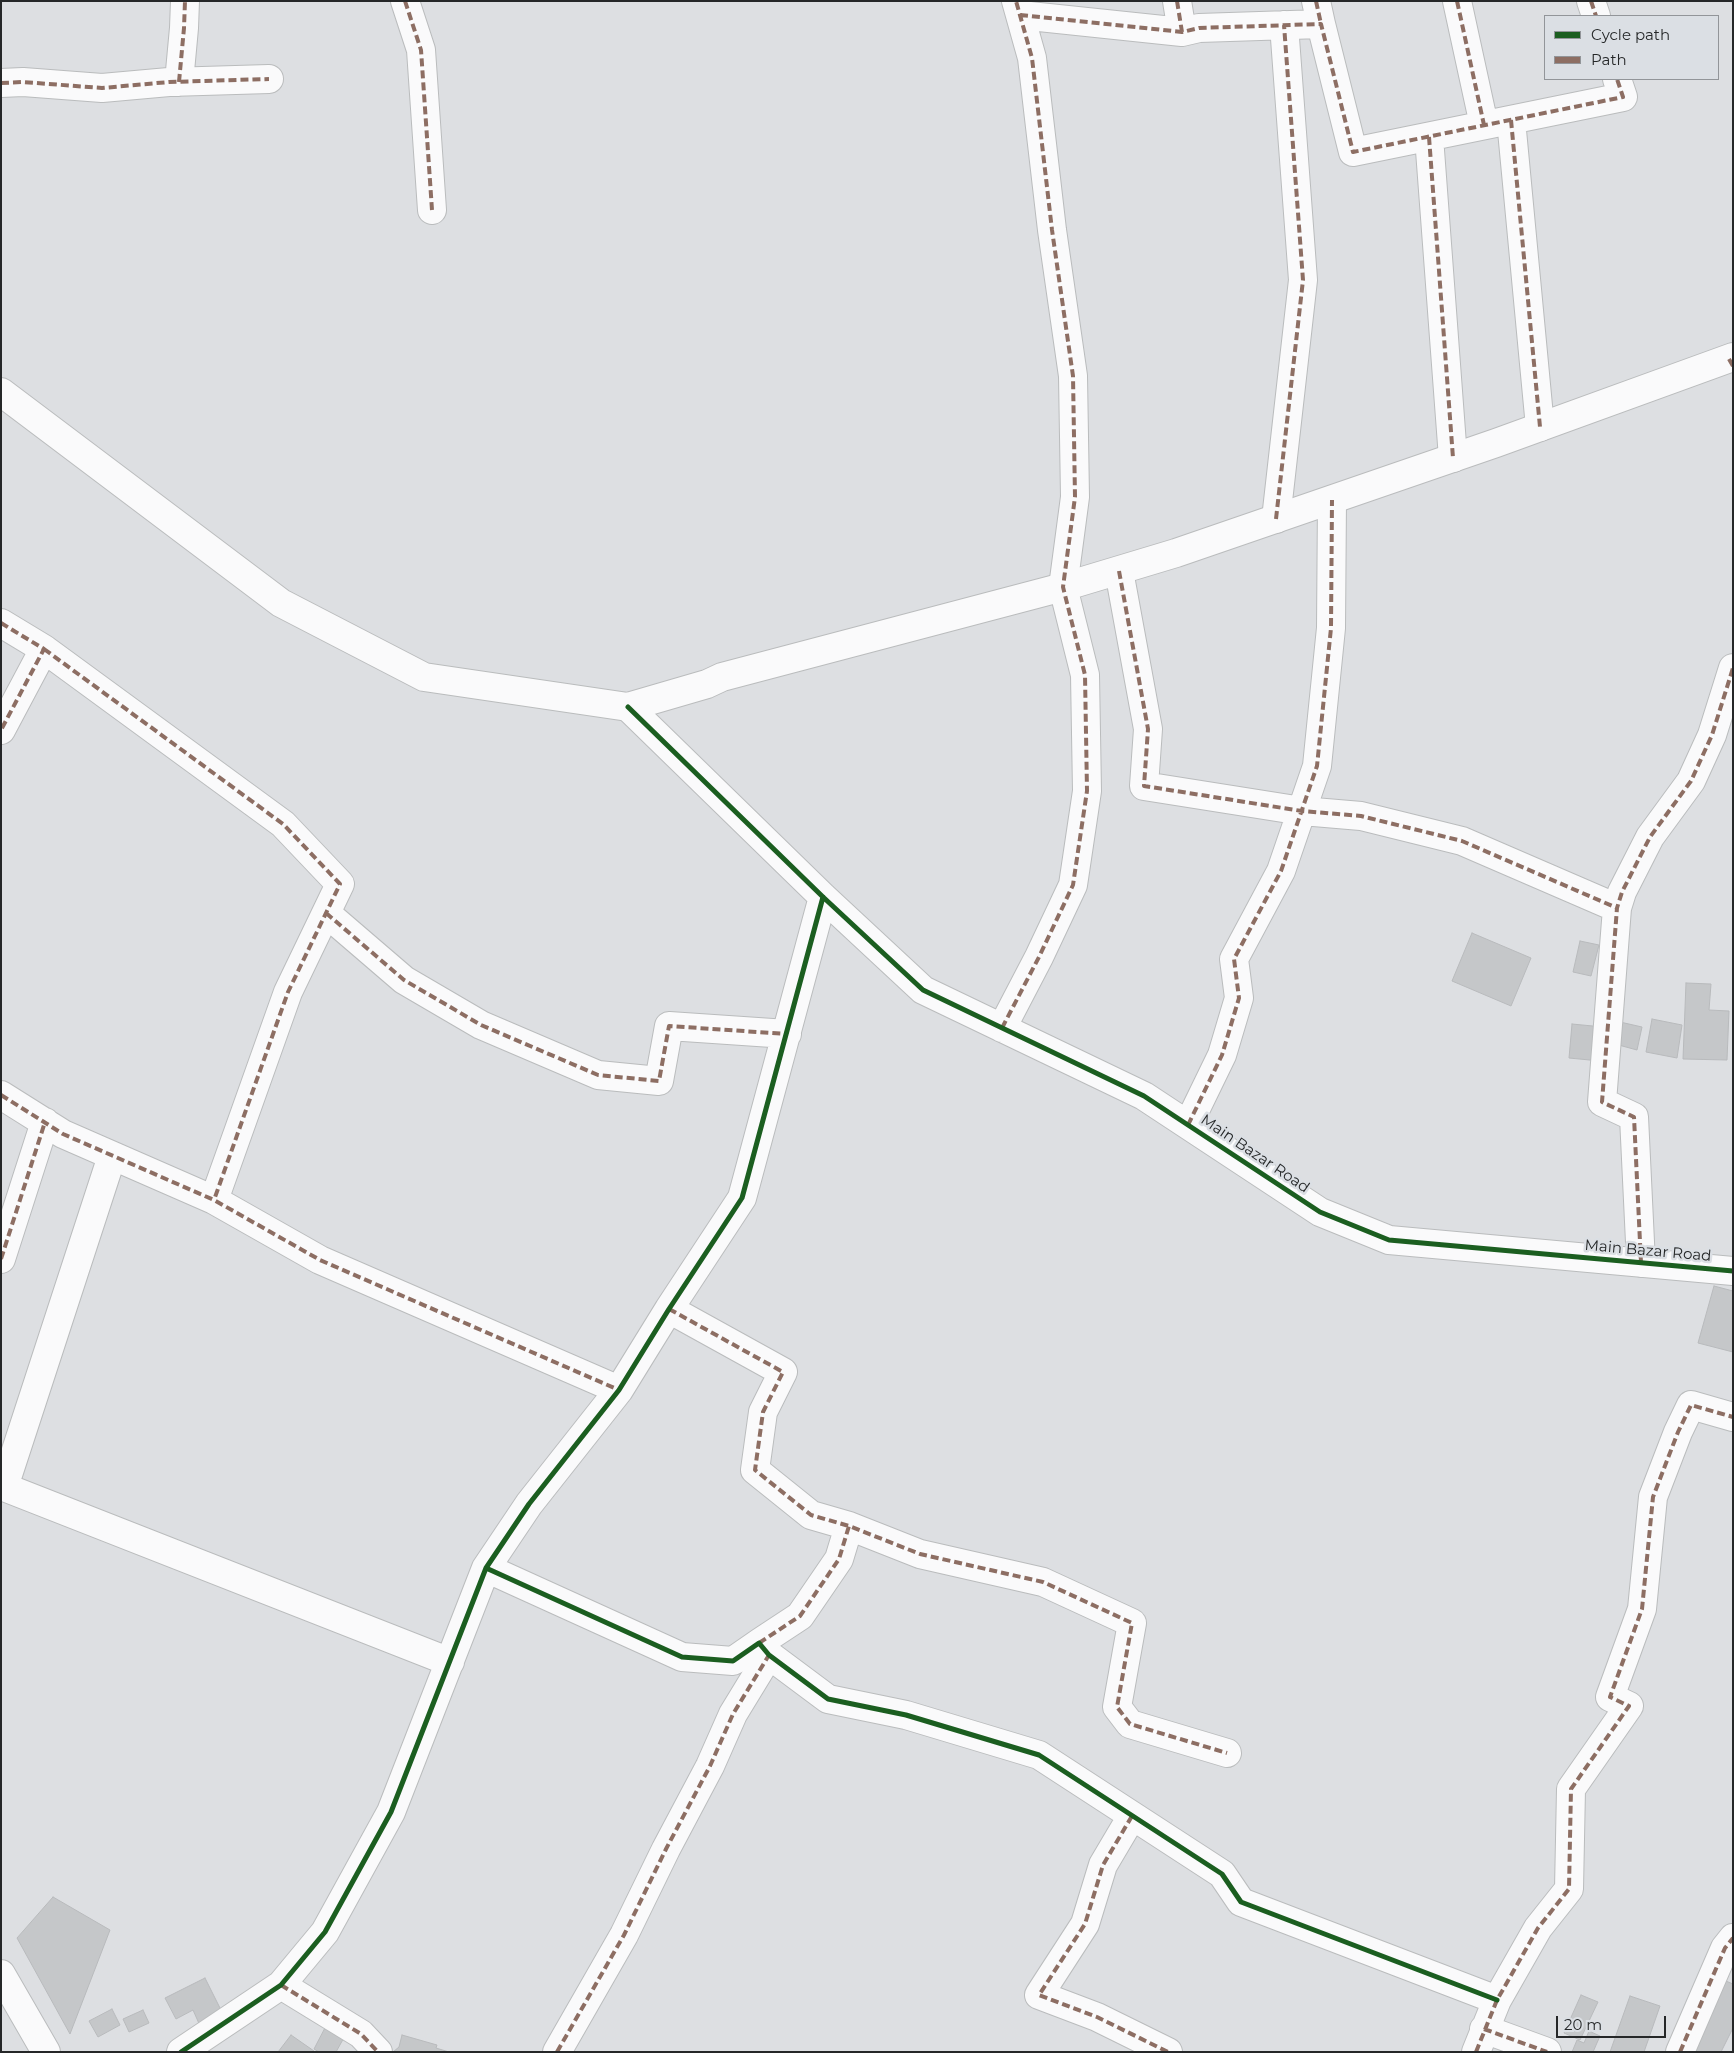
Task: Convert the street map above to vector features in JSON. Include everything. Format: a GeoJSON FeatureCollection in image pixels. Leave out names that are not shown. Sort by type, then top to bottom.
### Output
{"type":"FeatureCollection","features":[{"type":"Feature","properties":{"kind":"street"},"geometry":{"type":"LineString","coordinates":[[179,82],[185,1]]}},
{"type":"Feature","properties":{"kind":"street"},"geometry":{"type":"LineString","coordinates":[[405,1],[421,50],[432,210]]}},
{"type":"Feature","properties":{"kind":"street"},"geometry":{"type":"LineString","coordinates":[[1177,1],[1182,32]]}},
{"type":"Feature","properties":{"kind":"street"},"geometry":{"type":"LineString","coordinates":[[1457,1],[1484,125]]}},
{"type":"Feature","properties":{"kind":"street"},"geometry":{"type":"LineString","coordinates":[[1591,1],[1596,15]]}},
{"type":"Feature","properties":{"kind":"street"},"geometry":{"type":"LineString","coordinates":[[1002,1028],[1074,886],[1086,800],[1085,675],[1063,587],[1075,497],[1073,376],[1052,230],[1032,58],[1018,8],[1182,32],[1199,28],[1284,24],[1319,12],[1353,152],[1623,97],[1617,80]]}},
{"type":"Feature","properties":{"kind":"street"},"geometry":{"type":"LineString","coordinates":[[1276,519],[1304,280],[1284,24]]}},
{"type":"Feature","properties":{"kind":"street"},"geometry":{"type":"LineString","coordinates":[[1,83],[23,82],[102,88],[179,82],[269,79]]}},
{"type":"Feature","properties":{"kind":"street"},"geometry":{"type":"LineString","coordinates":[[1511,120],[1540,427]]}},
{"type":"Feature","properties":{"kind":"street"},"geometry":{"type":"LineString","coordinates":[[1429,137],[1453,458]]}},
{"type":"Feature","properties":{"kind":"street"},"geometry":{"type":"LineString","coordinates":[[1,392],[281,603],[424,677],[628,706],[707,684],[722,677],[1063,587],[1119,570],[1332,500],[1732,361]]}},
{"type":"Feature","properties":{"kind":"street"},"geometry":{"type":"LineString","coordinates":[[1188,1125],[1222,1055],[1239,998],[1234,958],[1281,872],[1317,766],[1331,628],[1332,500]]}},
{"type":"Feature","properties":{"kind":"street"},"geometry":{"type":"LineString","coordinates":[[1119,570],[1148,729],[1144,786],[1302,812],[1361,816],[1462,841],[1616,908]]}},
{"type":"Feature","properties":{"kind":"street"},"geometry":{"type":"LineString","coordinates":[[1,623],[44,649],[283,824],[340,884],[288,992],[214,1200]]}},
{"type":"Feature","properties":{"kind":"street"},"geometry":{"type":"LineString","coordinates":[[1,730],[44,649]]}},
{"type":"Feature","properties":{"kind":"street"},"geometry":{"type":"LineString","coordinates":[[1641,1263],[1634,1117],[1602,1102],[1616,908],[1650,837],[1691,782],[1712,735],[1733,668]]}},
{"type":"Feature","properties":{"kind":"street","name":"Main Bazar Road"},"geometry":{"type":"LineString","coordinates":[[628,706],[823,897],[923,990],[1144,1096],[1320,1212],[1389,1240],[1733,1271]]}},
{"type":"Feature","properties":{"kind":"street"},"geometry":{"type":"LineString","coordinates":[[181,2052],[281,1985],[325,1932],[391,1812],[486,1568],[529,1504],[619,1390],[669,1308],[742,1198],[823,897]]}},
{"type":"Feature","properties":{"kind":"street"},"geometry":{"type":"LineString","coordinates":[[326,913],[404,980],[481,1025],[598,1075],[659,1081],[669,1026],[787,1034]]}},
{"type":"Feature","properties":{"kind":"street"},"geometry":{"type":"LineString","coordinates":[[1,1095],[63,1134],[214,1200],[320,1260],[619,1390]]}},
{"type":"Feature","properties":{"kind":"street"},"geometry":{"type":"LineString","coordinates":[[1,1259],[45,1122]]}},
{"type":"Feature","properties":{"kind":"street"},"geometry":{"type":"LineString","coordinates":[[112,1156],[4,1486],[450,1662]]}},
{"type":"Feature","properties":{"kind":"street"},"geometry":{"type":"LineString","coordinates":[[669,1308],[783,1372],[762,1412],[755,1470],[811,1515],[849,1526],[920,1554],[1043,1582],[1132,1623],[1117,1707],[1130,1724],[1227,1752]]}},
{"type":"Feature","properties":{"kind":"street"},"geometry":{"type":"LineString","coordinates":[[1547,2052],[1480,2041],[1497,2000],[1538,1928],[1569,1889],[1571,1788],[1629,1706],[1610,1697],[1642,1609],[1653,1497],[1678,1432],[1691,1405],[1733,1417]]}},
{"type":"Feature","properties":{"kind":"street"},"geometry":{"type":"LineString","coordinates":[[486,1568],[682,1657],[733,1661],[764,1649],[800,1616],[839,1559],[849,1526]]}},
{"type":"Feature","properties":{"kind":"street"},"geometry":{"type":"LineString","coordinates":[[764,1649],[828,1699],[906,1715],[1039,1756],[1222,1874],[1241,1902],[1497,2000]]}},
{"type":"Feature","properties":{"kind":"street"},"geometry":{"type":"LineString","coordinates":[[557,2052],[624,1935],[666,1848],[710,1766],[764,1649]]}},
{"type":"Feature","properties":{"kind":"street"},"geometry":{"type":"LineString","coordinates":[[1132,1816],[1103,1865],[1085,1924],[1039,1995],[1096,2017],[1168,2052]]}},
{"type":"Feature","properties":{"kind":"street"},"geometry":{"type":"LineString","coordinates":[[1680,2052],[1725,1948],[1733,1938]]}},
{"type":"Feature","properties":{"kind":"street"},"geometry":{"type":"LineString","coordinates":[[1,1974],[46,2052]]}},
{"type":"Feature","properties":{"kind":"street"},"geometry":{"type":"LineString","coordinates":[[281,1985],[361,2034],[378,2052]]}},
{"type":"Feature","properties":{"kind":"building"},"geometry":{"type":"Polygon","coordinates":[[[1472,933],[1531,958],[1511,1006],[1452,981],[1472,933]]]}},
{"type":"Feature","properties":{"kind":"building"},"geometry":{"type":"Polygon","coordinates":[[[1580,941],[1599,945],[1591,976],[1573,972],[1580,941]]]}},
{"type":"Feature","properties":{"kind":"building"},"geometry":{"type":"Polygon","coordinates":[[[1686,983],[1711,984],[1709,1010],[1729,1011],[1727,1060],[1683,1059],[1686,983]]]}},
{"type":"Feature","properties":{"kind":"building"},"geometry":{"type":"Polygon","coordinates":[[[1652,1019],[1682,1025],[1677,1058],[1646,1052],[1652,1019]]]}},
{"type":"Feature","properties":{"kind":"building"},"geometry":{"type":"Polygon","coordinates":[[[1620,1022],[1642,1027],[1637,1050],[1615,1044],[1620,1022]]]}},
{"type":"Feature","properties":{"kind":"building"},"geometry":{"type":"Polygon","coordinates":[[[1572,1024],[1603,1027],[1600,1061],[1569,1058],[1572,1024]]]}},
{"type":"Feature","properties":{"kind":"building"},"geometry":{"type":"Polygon","coordinates":[[[1714,1286],[1733,1291],[1733,1352],[1698,1343],[1714,1286]]]}},
{"type":"Feature","properties":{"kind":"building"},"geometry":{"type":"Polygon","coordinates":[[[53,1897],[110,1930],[70,2034],[17,1938],[53,1897]]]}},
{"type":"Feature","properties":{"kind":"building"},"geometry":{"type":"Polygon","coordinates":[[[205,1978],[224,2016],[201,2028],[193,2010],[176,2019],[165,1998],[205,1978]]]}},
{"type":"Feature","properties":{"kind":"building"},"geometry":{"type":"Polygon","coordinates":[[[1721,1979],[1733,1984],[1733,2028],[1721,2052],[1687,2052],[1721,1979]]]}},
{"type":"Feature","properties":{"kind":"building"},"geometry":{"type":"Polygon","coordinates":[[[1581,1995],[1598,2002],[1580,2040],[1564,2033],[1581,1995]]]}},
{"type":"Feature","properties":{"kind":"building"},"geometry":{"type":"Polygon","coordinates":[[[1630,1996],[1660,2006],[1644,2052],[1610,2052],[1630,1996]]]}},
{"type":"Feature","properties":{"kind":"building"},"geometry":{"type":"Polygon","coordinates":[[[112,2009],[120,2025],[98,2037],[89,2021],[112,2009]]]}},
{"type":"Feature","properties":{"kind":"building"},"geometry":{"type":"Polygon","coordinates":[[[143,2010],[149,2023],[129,2032],[123,2019],[143,2010]]]}},
{"type":"Feature","properties":{"kind":"building"},"geometry":{"type":"Polygon","coordinates":[[[327,2024],[346,2034],[336,2052],[319,2052],[314,2049],[327,2024]]]}},
{"type":"Feature","properties":{"kind":"building"},"geometry":{"type":"Polygon","coordinates":[[[1589,2031],[1600,2036],[1593,2052],[1572,2052],[1577,2040],[1584,2043],[1589,2031]]]}},
{"type":"Feature","properties":{"kind":"building"},"geometry":{"type":"Polygon","coordinates":[[[291,2035],[314,2051],[278,2052],[291,2035]]]}},
{"type":"Feature","properties":{"kind":"building"},"geometry":{"type":"Polygon","coordinates":[[[402,2035],[437,2045],[436,2048],[449,2052],[393,2052],[399,2047],[402,2035]]]}},
{"type":"Feature","properties":{"kind":"marked path"},"geometry":{"type":"LineString","coordinates":[[179,82],[185,1]]}},
{"type":"Feature","properties":{"kind":"marked path"},"geometry":{"type":"LineString","coordinates":[[405,1],[421,50],[432,210]]}},
{"type":"Feature","properties":{"kind":"marked path"},"geometry":{"type":"LineString","coordinates":[[1002,1028],[1039,957],[1073,885],[1087,791],[1085,675],[1063,587],[1075,497],[1073,376],[1052,230],[1032,58],[1016,1]]}},
{"type":"Feature","properties":{"kind":"marked path"},"geometry":{"type":"LineString","coordinates":[[1177,1],[1182,32]]}},
{"type":"Feature","properties":{"kind":"marked path"},"geometry":{"type":"LineString","coordinates":[[1316,1],[1321,24]]}},
{"type":"Feature","properties":{"kind":"marked path"},"geometry":{"type":"LineString","coordinates":[[1457,1],[1484,125]]}},
{"type":"Feature","properties":{"kind":"marked path"},"geometry":{"type":"LineString","coordinates":[[1591,1],[1596,15]]}},
{"type":"Feature","properties":{"kind":"marked path"},"geometry":{"type":"LineString","coordinates":[[1020,15],[1182,32],[1199,28],[1321,24],[1353,152],[1623,97],[1617,80]]}},
{"type":"Feature","properties":{"kind":"marked path"},"geometry":{"type":"LineString","coordinates":[[1276,519],[1303,280],[1284,25]]}},
{"type":"Feature","properties":{"kind":"marked path"},"geometry":{"type":"LineString","coordinates":[[1,83],[23,82],[102,88],[169,82],[269,79]]}},
{"type":"Feature","properties":{"kind":"marked path"},"geometry":{"type":"LineString","coordinates":[[1511,120],[1540,427]]}},
{"type":"Feature","properties":{"kind":"marked path"},"geometry":{"type":"LineString","coordinates":[[1429,137],[1453,458]]}},
{"type":"Feature","properties":{"kind":"marked path"},"geometry":{"type":"LineString","coordinates":[[1729,359],[1733,366]]}},
{"type":"Feature","properties":{"kind":"marked path"},"geometry":{"type":"LineString","coordinates":[[1188,1125],[1222,1055],[1239,998],[1234,959],[1281,871],[1317,766],[1331,628],[1332,500]]}},
{"type":"Feature","properties":{"kind":"marked path"},"geometry":{"type":"LineString","coordinates":[[1119,571],[1148,729],[1144,786],[1302,811],[1361,816],[1462,841],[1617,908]]}},
{"type":"Feature","properties":{"kind":"marked path"},"geometry":{"type":"LineString","coordinates":[[1,623],[44,649],[1,730]]}},
{"type":"Feature","properties":{"kind":"marked path"},"geometry":{"type":"LineString","coordinates":[[44,649],[283,824],[340,884],[288,992],[214,1200]]}},
{"type":"Feature","properties":{"kind":"marked path"},"geometry":{"type":"LineString","coordinates":[[1641,1263],[1634,1117],[1602,1102],[1617,908],[1622,892],[1650,837],[1691,781],[1712,735],[1733,668]]}},
{"type":"Feature","properties":{"kind":"marked path"},"geometry":{"type":"LineString","coordinates":[[326,913],[404,980],[481,1025],[598,1075],[659,1081],[669,1026],[787,1034]]}},
{"type":"Feature","properties":{"kind":"marked path"},"geometry":{"type":"LineString","coordinates":[[1,1095],[63,1134],[214,1200],[320,1260],[619,1390]]}},
{"type":"Feature","properties":{"kind":"marked path"},"geometry":{"type":"LineString","coordinates":[[1,1259],[45,1122]]}},
{"type":"Feature","properties":{"kind":"marked path"},"geometry":{"type":"LineString","coordinates":[[669,1309],[783,1372],[763,1412],[755,1470],[811,1515],[849,1526]]}},
{"type":"Feature","properties":{"kind":"marked path"},"geometry":{"type":"LineString","coordinates":[[1476,2052],[1497,2000],[1538,1928],[1569,1889],[1571,1789],[1629,1706],[1610,1697],[1642,1609],[1653,1497],[1678,1432],[1691,1405],[1733,1417]]}},
{"type":"Feature","properties":{"kind":"marked path"},"geometry":{"type":"LineString","coordinates":[[759,1643],[800,1616],[839,1559],[849,1526],[920,1554],[1043,1582],[1132,1623],[1117,1707],[1130,1724],[1227,1753]]}},
{"type":"Feature","properties":{"kind":"marked path"},"geometry":{"type":"LineString","coordinates":[[557,2052],[624,1935],[666,1849],[710,1766],[733,1714],[769,1655]]}},
{"type":"Feature","properties":{"kind":"marked path"},"geometry":{"type":"LineString","coordinates":[[1132,1816],[1103,1865],[1085,1924],[1039,1995],[1097,2017],[1168,2052]]}},
{"type":"Feature","properties":{"kind":"marked path"},"geometry":{"type":"LineString","coordinates":[[1680,2052],[1725,1948],[1733,1938]]}},
{"type":"Feature","properties":{"kind":"marked path"},"geometry":{"type":"LineString","coordinates":[[281,1985],[361,2034],[378,2052]]}},
{"type":"Feature","properties":{"kind":"marked path"},"geometry":{"type":"LineString","coordinates":[[1484,2029],[1547,2052]]}},
{"type":"Feature","properties":{"kind":"cycle path"},"geometry":{"type":"LineString","coordinates":[[628,707],[823,897],[923,990],[1144,1096],[1320,1212],[1389,1240],[1733,1271]]}},
{"type":"Feature","properties":{"kind":"cycle path"},"geometry":{"type":"LineString","coordinates":[[181,2052],[281,1985],[325,1932],[391,1812],[486,1568],[529,1504],[619,1390],[669,1309],[742,1198],[823,897]]}},
{"type":"Feature","properties":{"kind":"cycle path"},"geometry":{"type":"LineString","coordinates":[[486,1568],[682,1657],[733,1661],[759,1643],[769,1655],[828,1699],[906,1715],[1039,1755],[1222,1874],[1241,1902],[1497,2000]]}}]}
